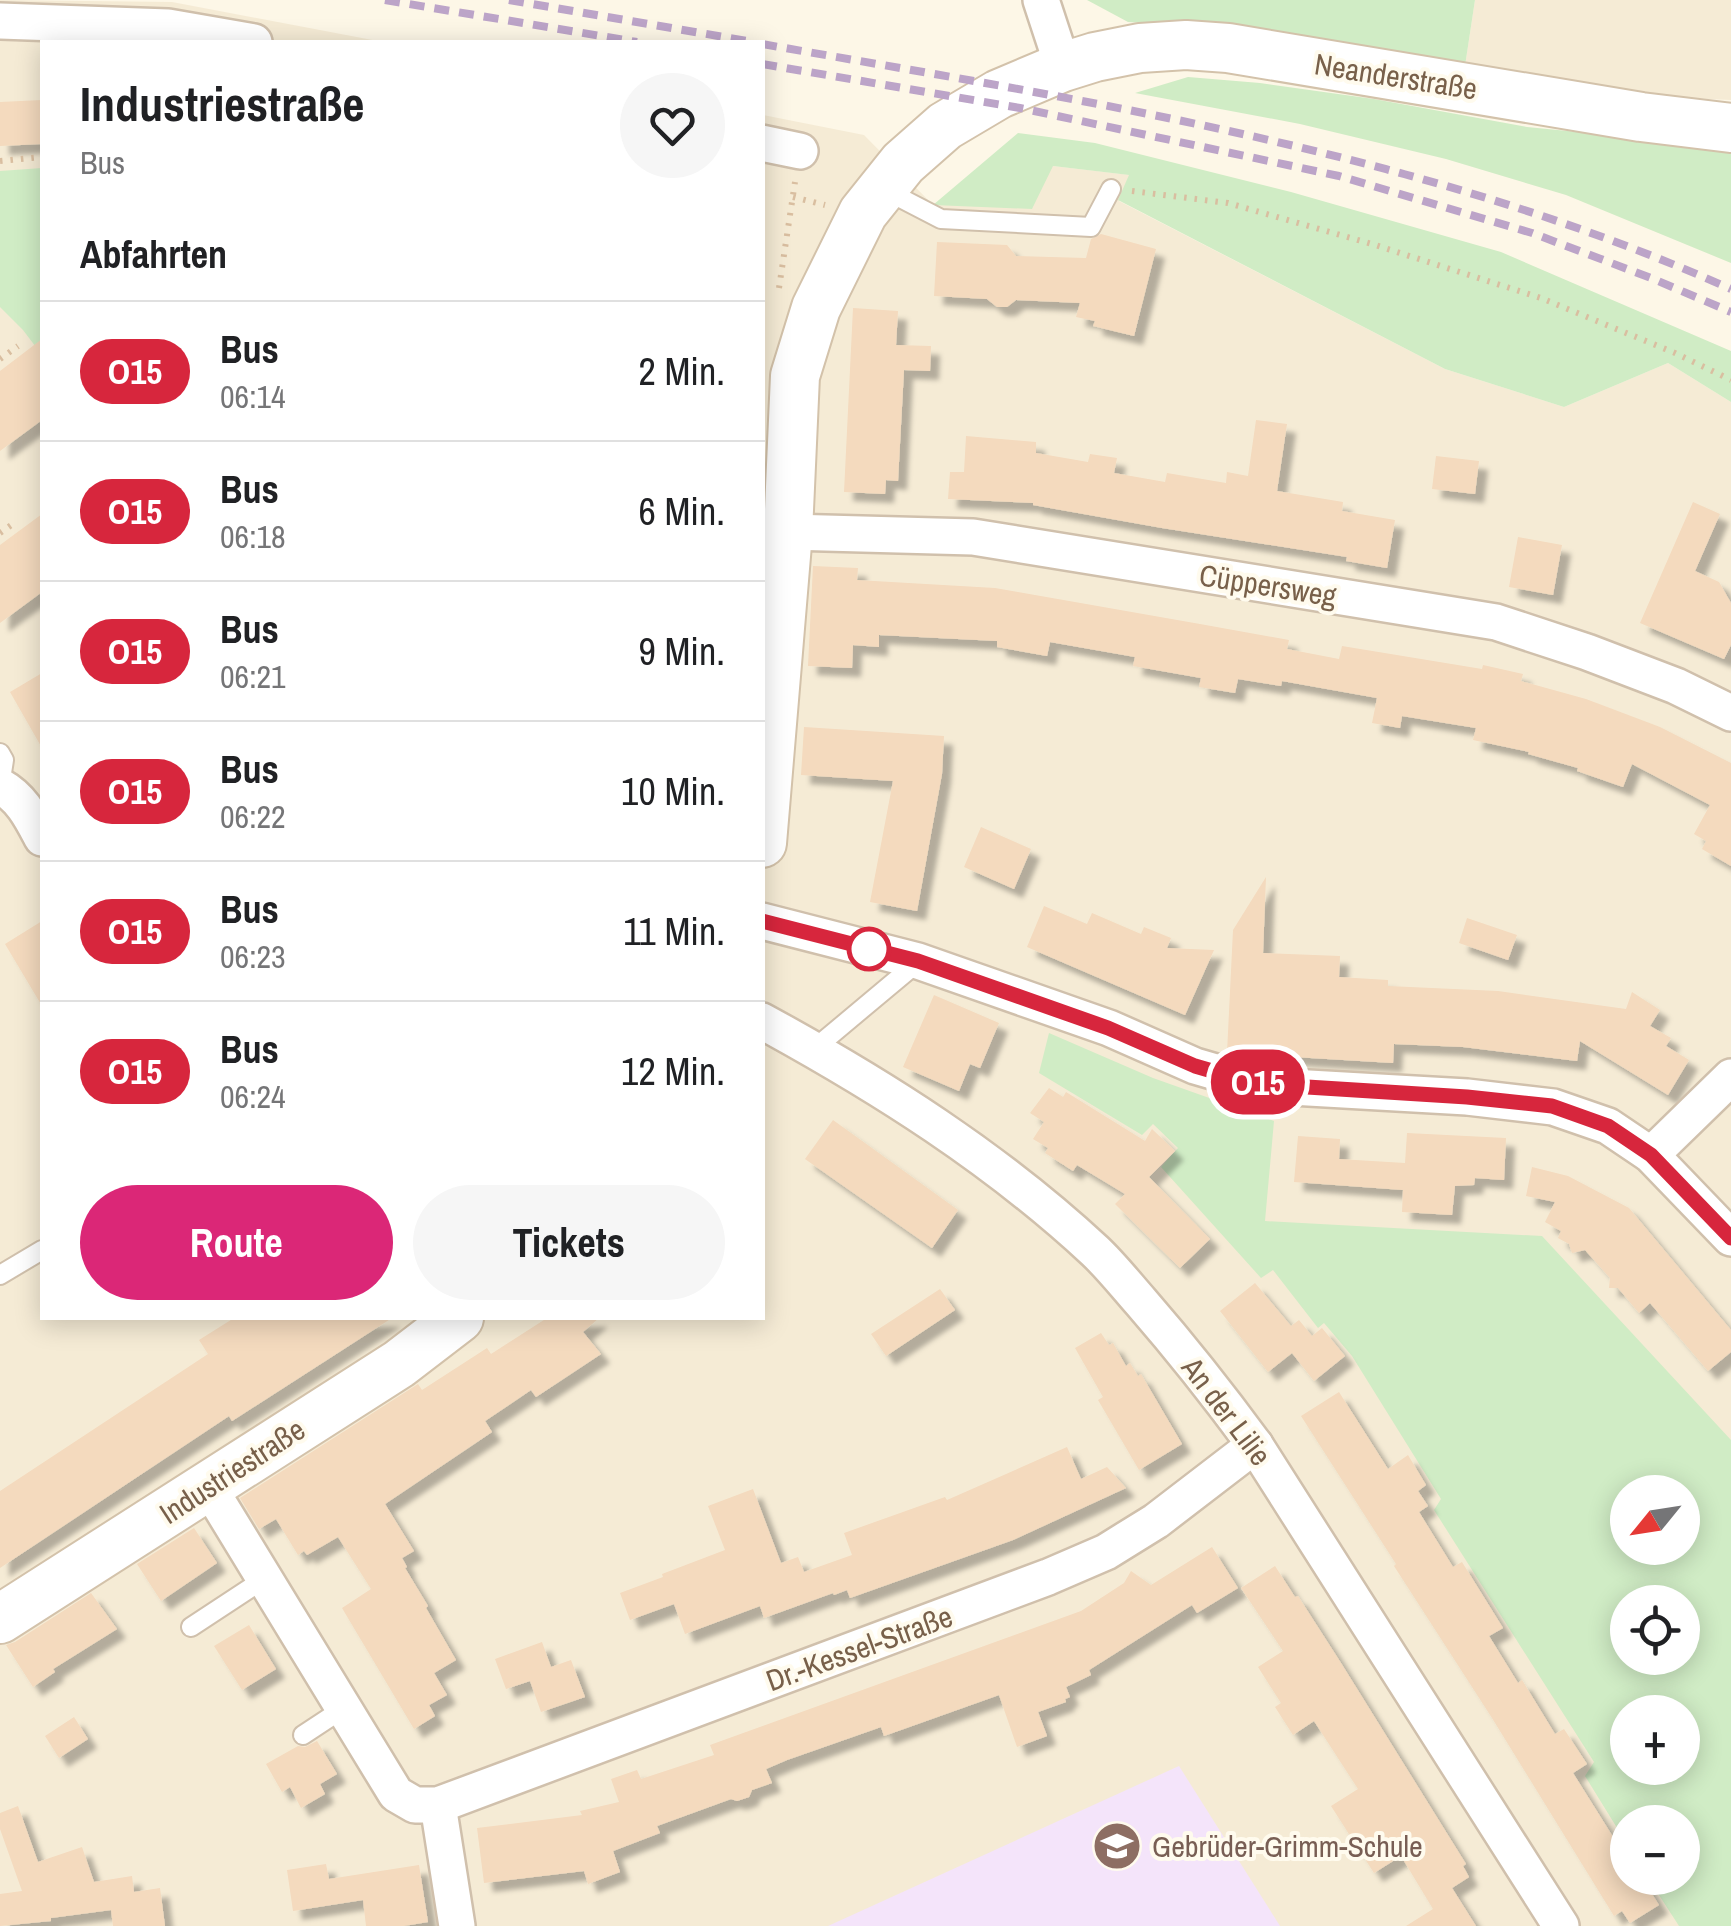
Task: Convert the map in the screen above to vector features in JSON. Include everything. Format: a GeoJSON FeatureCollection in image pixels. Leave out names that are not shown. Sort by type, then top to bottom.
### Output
{"type":"FeatureCollection","features":[{"type":"Feature","properties":{"kind":"street"},"geometry":{"type":"LineString","coordinates":[[765,807],[788,532],[795,376],[816,308],[863,213],[903,163],[946,126],[999,94],[1063,67],[1041,0]]}},
{"type":"Feature","properties":{"kind":"street"},"geometry":{"type":"LineString","coordinates":[[0,20],[229,40]]}},
{"type":"Feature","properties":{"kind":"street","name":"Neanderstraße"},"geometry":{"type":"LineString","coordinates":[[1063,67],[1095,56],[1140,48],[1228,48],[1642,117],[1731,128]]}},
{"type":"Feature","properties":{"kind":"street"},"geometry":{"type":"LineString","coordinates":[[765,145],[800,151]]}},
{"type":"Feature","properties":{"kind":"street","name":"Cüppersweg"},"geometry":{"type":"LineString","coordinates":[[788,532],[973,537],[1496,622],[1658,679],[1731,713]]}},
{"type":"Feature","properties":{"kind":"street"},"geometry":{"type":"LineString","coordinates":[[0,786],[24,806],[40,834]]}},
{"type":"Feature","properties":{"kind":"street"},"geometry":{"type":"LineString","coordinates":[[765,922],[918,961],[1108,1028],[1195,1066],[1243,1080],[1552,1106],[1608,1126],[1651,1155],[1731,1238]]}},
{"type":"Feature","properties":{"kind":"street","name":"An der Lilie"},"geometry":{"type":"LineString","coordinates":[[765,1023],[913,1108],[1030,1194],[1098,1254],[1210,1384],[1256,1445],[1561,1926]]}},
{"type":"Feature","properties":{"kind":"street"},"geometry":{"type":"LineString","coordinates":[[1651,1155],[1731,1077]]}},
{"type":"Feature","properties":{"kind":"street","name":"Industriestraße"},"geometry":{"type":"LineString","coordinates":[[0,1619],[400,1364],[456,1320]]}},
{"type":"Feature","properties":{"kind":"street","name":"Dr.-Kessel-Straße"},"geometry":{"type":"LineString","coordinates":[[438,1804],[1048,1578],[1106,1552],[1156,1521],[1256,1445]]}},
{"type":"Feature","properties":{"kind":"street"},"geometry":{"type":"LineString","coordinates":[[208,1486],[396,1794],[415,1805],[438,1804],[456,1926]]}},
{"type":"Feature","properties":{"kind":"lane"},"geometry":{"type":"LineString","coordinates":[[882,189],[940,219],[1091,226],[1111,188]]}},
{"type":"Feature","properties":{"kind":"lane"},"geometry":{"type":"LineString","coordinates":[[0,753],[4,760],[0,786]]}},
{"type":"Feature","properties":{"kind":"lane"},"geometry":{"type":"LineString","coordinates":[[814,1049],[918,961]]}},
{"type":"Feature","properties":{"kind":"lane"},"geometry":{"type":"LineString","coordinates":[[0,1274],[40,1251]]}},
{"type":"Feature","properties":{"kind":"lane"},"geometry":{"type":"LineString","coordinates":[[190,1628],[264,1578]]}},
{"type":"Feature","properties":{"kind":"lane"},"geometry":{"type":"LineString","coordinates":[[304,1735],[344,1708]]}},
{"type":"Feature","properties":{"kind":"path"},"geometry":{"type":"LineString","coordinates":[[778,292],[800,151]]}},
{"type":"Feature","properties":{"kind":"path"},"geometry":{"type":"LineString","coordinates":[[0,160],[40,157]]}},
{"type":"Feature","properties":{"kind":"path"},"geometry":{"type":"LineString","coordinates":[[1111,188],[1228,203],[1372,244],[1541,298],[1675,352],[1731,380]]}},
{"type":"Feature","properties":{"kind":"path"},"geometry":{"type":"LineString","coordinates":[[0,359],[18,346]]}},
{"type":"Feature","properties":{"kind":"path"},"geometry":{"type":"LineString","coordinates":[[0,533],[17,521]]}},
{"type":"Feature","properties":{"kind":"shaded area"},"geometry":{"type":"Polygon","coordinates":[[[0,0],[172,2],[372,40],[40,40],[40,1320],[765,1320],[765,115],[864,135],[933,205],[1053,166],[1130,175],[1119,201],[1445,369],[1564,407],[1668,363],[1731,402],[1731,1926],[0,1926],[0,0]]]}},
{"type":"Feature","properties":{"kind":"shaded area"},"geometry":{"type":"Polygon","coordinates":[[[1475,0],[1731,0],[1731,100],[1687,98],[1465,66],[1475,0]]]}},
{"type":"Feature","properties":{"kind":"shaded area","name":"Gebrüder-Grimm-Schule"},"geometry":{"type":"Polygon","coordinates":[[[1179,1766],[1280,1926],[828,1926],[1179,1766]]]}},
{"type":"Feature","properties":{"kind":"green space"},"geometry":{"type":"Polygon","coordinates":[[[1087,0],[1475,0],[1465,66],[1228,28],[1128,22],[1087,0]]]}},
{"type":"Feature","properties":{"kind":"green space"},"geometry":{"type":"Polygon","coordinates":[[[1188,77],[1374,99],[1527,127],[1731,147],[1731,263],[1566,195],[1446,159],[1300,124],[1135,93],[1188,77]]]}},
{"type":"Feature","properties":{"kind":"green space"},"geometry":{"type":"Polygon","coordinates":[[[1018,133],[1095,143],[1291,192],[1501,252],[1731,351],[1731,402],[1668,363],[1564,407],[1445,369],[1118,200],[1129,175],[1053,166],[1032,209],[933,205],[1018,133]]]}},
{"type":"Feature","properties":{"kind":"green space"},"geometry":{"type":"Polygon","coordinates":[[[40,168],[40,352],[0,307],[0,171],[40,168]]]}},
{"type":"Feature","properties":{"kind":"green space"},"geometry":{"type":"Polygon","coordinates":[[[1049,1033],[1153,1078],[1274,1121],[1265,1221],[1542,1236],[1731,1440],[1731,1926],[1679,1926],[1659,1895],[1700,1895],[1700,1805],[1610,1805],[1610,1816],[1585,1776],[1594,1762],[1434,1510],[1441,1499],[1352,1356],[1324,1323],[1318,1328],[1273,1270],[1261,1278],[1161,1167],[1178,1148],[1153,1124],[1142,1135],[1039,1073],[1049,1033]]]}},
{"type":"Feature","properties":{"kind":"building"},"geometry":{"type":"Polygon","coordinates":[[[40,100],[40,144],[0,146],[0,102],[40,100]]]}},
{"type":"Feature","properties":{"kind":"building"},"geometry":{"type":"Polygon","coordinates":[[[1101,234],[1156,249],[1134,336],[1093,326],[1095,321],[1076,317],[1080,303],[1016,300],[1007,307],[997,307],[987,299],[934,296],[937,242],[1007,245],[1016,256],[1086,258],[1091,239],[1101,234]]]}},
{"type":"Feature","properties":{"kind":"building"},"geometry":{"type":"Polygon","coordinates":[[[853,308],[898,311],[896,345],[931,346],[930,371],[904,370],[898,481],[886,480],[885,494],[844,492],[853,308]]]}},
{"type":"Feature","properties":{"kind":"building"},"geometry":{"type":"Polygon","coordinates":[[[40,341],[40,421],[0,451],[0,371],[40,341]]]}},
{"type":"Feature","properties":{"kind":"building"},"geometry":{"type":"Polygon","coordinates":[[[1256,420],[1287,424],[1277,491],[1343,502],[1342,511],[1395,520],[1387,568],[1346,561],[1347,557],[1033,503],[948,499],[950,472],[964,472],[966,436],[1036,442],[1036,453],[1088,462],[1090,454],[1117,458],[1114,473],[1165,482],[1167,473],[1226,483],[1227,472],[1248,476],[1256,420]]]}},
{"type":"Feature","properties":{"kind":"building"},"geometry":{"type":"Polygon","coordinates":[[[1436,456],[1479,461],[1475,494],[1432,489],[1436,456]]]}},
{"type":"Feature","properties":{"kind":"building"},"geometry":{"type":"Polygon","coordinates":[[[1693,502],[1720,514],[1695,571],[1719,582],[1731,603],[1731,645],[1724,659],[1640,623],[1693,502]]]}},
{"type":"Feature","properties":{"kind":"building"},"geometry":{"type":"Polygon","coordinates":[[[40,515],[40,593],[0,623],[0,545],[40,515]]]}},
{"type":"Feature","properties":{"kind":"building"},"geometry":{"type":"Polygon","coordinates":[[[1518,537],[1562,545],[1553,595],[1509,587],[1518,537]]]}},
{"type":"Feature","properties":{"kind":"building"},"geometry":{"type":"Polygon","coordinates":[[[813,566],[858,568],[857,580],[995,588],[1200,624],[1289,640],[1287,649],[1339,659],[1342,646],[1523,674],[1521,681],[1586,699],[1660,727],[1731,763],[1731,866],[1702,849],[1706,841],[1694,834],[1710,805],[1632,764],[1623,787],[1529,752],[1473,740],[1476,728],[1402,716],[1400,728],[1372,723],[1377,698],[1282,681],[1281,686],[1238,679],[1235,693],[1199,687],[1201,678],[1133,666],[1135,657],[1050,642],[1047,656],[997,647],[997,641],[879,635],[879,647],[853,645],[852,668],[808,666],[813,566]]]}},
{"type":"Feature","properties":{"kind":"building"},"geometry":{"type":"Polygon","coordinates":[[[40,674],[40,744],[10,692],[40,674]]]}},
{"type":"Feature","properties":{"kind":"building"},"geometry":{"type":"Polygon","coordinates":[[[804,727],[944,736],[942,774],[917,911],[870,902],[893,781],[801,775],[804,727]]]}},
{"type":"Feature","properties":{"kind":"building"},"geometry":{"type":"Polygon","coordinates":[[[981,827],[1031,849],[1014,889],[964,867],[981,827]]]}},
{"type":"Feature","properties":{"kind":"building"},"geometry":{"type":"Polygon","coordinates":[[[1266,877],[1263,953],[1340,956],[1339,977],[1388,980],[1388,986],[1498,991],[1626,1009],[1632,992],[1660,1010],[1650,1026],[1671,1038],[1666,1046],[1689,1060],[1668,1095],[1580,1041],[1577,1061],[1463,1047],[1394,1044],[1393,1063],[1227,1053],[1233,930],[1266,877]]]}},
{"type":"Feature","properties":{"kind":"building"},"geometry":{"type":"Polygon","coordinates":[[[1044,906],[1087,924],[1092,913],[1141,934],[1144,927],[1171,938],[1167,948],[1214,950],[1185,1015],[1027,947],[1044,906]]]}},
{"type":"Feature","properties":{"kind":"building"},"geometry":{"type":"Polygon","coordinates":[[[1467,918],[1517,935],[1508,960],[1459,943],[1467,918]]]}},
{"type":"Feature","properties":{"kind":"building"},"geometry":{"type":"Polygon","coordinates":[[[40,922],[40,1003],[5,944],[40,922]]]}},
{"type":"Feature","properties":{"kind":"building"},"geometry":{"type":"Polygon","coordinates":[[[934,995],[999,1023],[980,1068],[970,1064],[959,1091],[903,1067],[934,995]]]}},
{"type":"Feature","properties":{"kind":"building"},"geometry":{"type":"Polygon","coordinates":[[[1049,1088],[1063,1097],[1066,1092],[1145,1141],[1152,1129],[1175,1151],[1149,1177],[1210,1239],[1180,1268],[1115,1204],[1125,1194],[1077,1165],[1073,1171],[1045,1153],[1048,1148],[1033,1139],[1044,1122],[1030,1113],[1049,1088]]]}},
{"type":"Feature","properties":{"kind":"building"},"geometry":{"type":"Polygon","coordinates":[[[833,1120],[958,1210],[932,1248],[805,1159],[833,1120]]]}},
{"type":"Feature","properties":{"kind":"building"},"geometry":{"type":"Polygon","coordinates":[[[1407,1133],[1506,1138],[1504,1180],[1475,1178],[1474,1185],[1455,1186],[1452,1215],[1402,1212],[1403,1190],[1294,1182],[1298,1136],[1340,1139],[1339,1159],[1405,1163],[1407,1133]]]}},
{"type":"Feature","properties":{"kind":"building"},"geometry":{"type":"Polygon","coordinates":[[[1532,1167],[1568,1176],[1629,1208],[1731,1330],[1731,1352],[1708,1371],[1650,1303],[1639,1313],[1618,1288],[1609,1288],[1610,1278],[1585,1250],[1572,1253],[1569,1244],[1558,1238],[1561,1231],[1545,1222],[1555,1202],[1526,1196],[1532,1167]]]}},
{"type":"Feature","properties":{"kind":"building"},"geometry":{"type":"Polygon","coordinates":[[[1255,1283],[1291,1326],[1299,1320],[1312,1336],[1322,1328],[1345,1356],[1314,1381],[1292,1353],[1268,1372],[1220,1311],[1255,1283]]]}},
{"type":"Feature","properties":{"kind":"building"},"geometry":{"type":"Polygon","coordinates":[[[940,1289],[955,1310],[886,1356],[871,1334],[940,1289]]]}},
{"type":"Feature","properties":{"kind":"building"},"geometry":{"type":"Polygon","coordinates":[[[231,1320],[389,1320],[232,1421],[229,1416],[0,1568],[0,1491],[208,1354],[199,1340],[231,1320]]]}},
{"type":"Feature","properties":{"kind":"building"},"geometry":{"type":"Polygon","coordinates":[[[544,1320],[597,1320],[583,1332],[601,1354],[536,1397],[531,1390],[485,1421],[492,1432],[385,1504],[414,1551],[402,1558],[405,1568],[456,1660],[434,1673],[447,1695],[429,1705],[435,1716],[414,1729],[342,1608],[371,1589],[338,1537],[307,1555],[304,1551],[298,1555],[276,1519],[259,1529],[240,1498],[418,1384],[422,1390],[487,1348],[491,1354],[544,1320]]]}},
{"type":"Feature","properties":{"kind":"building"},"geometry":{"type":"Polygon","coordinates":[[[1101,1333],[1109,1345],[1113,1343],[1126,1366],[1130,1363],[1138,1376],[1141,1374],[1182,1444],[1139,1470],[1098,1400],[1103,1397],[1075,1348],[1101,1333]]]}},
{"type":"Feature","properties":{"kind":"building"},"geometry":{"type":"Polygon","coordinates":[[[1339,1392],[1388,1469],[1408,1455],[1426,1485],[1418,1491],[1428,1506],[1419,1512],[1453,1567],[1462,1562],[1503,1628],[1489,1636],[1555,1734],[1564,1729],[1587,1764],[1573,1773],[1610,1832],[1610,1895],[1653,1895],[1659,1905],[1630,1923],[1622,1911],[1614,1916],[1301,1416],[1339,1392]]]}},
{"type":"Feature","properties":{"kind":"building"},"geometry":{"type":"Polygon","coordinates":[[[1067,1447],[1081,1479],[1107,1467],[1126,1488],[1013,1540],[850,1598],[847,1590],[833,1593],[764,1618],[760,1606],[685,1634],[674,1604],[630,1620],[620,1593],[725,1550],[708,1506],[753,1489],[781,1563],[798,1557],[804,1572],[852,1555],[844,1533],[945,1497],[947,1500],[1067,1447]]]}},
{"type":"Feature","properties":{"kind":"building"},"geometry":{"type":"Polygon","coordinates":[[[194,1528],[217,1563],[161,1601],[137,1564],[194,1528]]]}},
{"type":"Feature","properties":{"kind":"building"},"geometry":{"type":"Polygon","coordinates":[[[1212,1547],[1238,1588],[1197,1613],[1192,1605],[1089,1670],[1091,1675],[1066,1687],[1070,1697],[1066,1702],[1038,1712],[1047,1736],[1017,1747],[999,1695],[884,1736],[881,1727],[766,1769],[772,1783],[752,1790],[749,1797],[731,1799],[657,1826],[660,1833],[613,1851],[620,1872],[588,1884],[584,1871],[484,1883],[477,1828],[582,1815],[580,1811],[619,1802],[611,1779],[637,1770],[641,1779],[714,1755],[710,1745],[1081,1611],[1124,1583],[1131,1571],[1151,1585],[1212,1547]]]}},
{"type":"Feature","properties":{"kind":"building"},"geometry":{"type":"Polygon","coordinates":[[[1275,1566],[1341,1663],[1466,1864],[1463,1866],[1469,1877],[1452,1888],[1476,1926],[1406,1926],[1433,1909],[1401,1856],[1374,1873],[1331,1806],[1358,1789],[1314,1721],[1293,1735],[1275,1707],[1281,1703],[1258,1667],[1283,1651],[1241,1588],[1275,1566]]]}},
{"type":"Feature","properties":{"kind":"building"},"geometry":{"type":"Polygon","coordinates":[[[91,1593],[117,1629],[53,1669],[55,1672],[33,1687],[6,1645],[91,1593]]]}},
{"type":"Feature","properties":{"kind":"building"},"geometry":{"type":"Polygon","coordinates":[[[249,1625],[276,1669],[242,1690],[214,1646],[249,1625]]]}},
{"type":"Feature","properties":{"kind":"building"},"geometry":{"type":"Polygon","coordinates":[[[542,1642],[551,1667],[571,1660],[585,1697],[541,1712],[530,1681],[506,1689],[495,1659],[542,1642]]]}},
{"type":"Feature","properties":{"kind":"building"},"geometry":{"type":"Polygon","coordinates":[[[74,1717],[88,1739],[59,1758],[45,1736],[74,1717]]]}},
{"type":"Feature","properties":{"kind":"building"},"geometry":{"type":"Polygon","coordinates":[[[317,1741],[337,1774],[320,1784],[325,1794],[301,1808],[290,1787],[282,1792],[266,1764],[298,1746],[317,1741]]]}},
{"type":"Feature","properties":{"kind":"building"},"geometry":{"type":"Polygon","coordinates":[[[18,1806],[38,1862],[82,1847],[94,1882],[132,1876],[134,1892],[160,1888],[165,1926],[113,1926],[111,1910],[0,1926],[0,1894],[22,1891],[0,1829],[0,1813],[18,1806]]]}},
{"type":"Feature","properties":{"kind":"building"},"geometry":{"type":"Polygon","coordinates":[[[326,1864],[329,1879],[419,1865],[428,1922],[366,1926],[363,1900],[293,1911],[287,1870],[326,1864]]]}},
{"type":"Feature","properties":{"kind":"railway"},"geometry":{"type":"LineString","coordinates":[[385,0],[625,40]]}},
{"type":"Feature","properties":{"kind":"railway"},"geometry":{"type":"LineString","coordinates":[[509,0],[741,40]]}},
{"type":"Feature","properties":{"kind":"railway"},"geometry":{"type":"LineString","coordinates":[[765,45],[1133,111],[1376,167],[1496,201],[1615,242],[1731,289]]}},
{"type":"Feature","properties":{"kind":"railway"},"geometry":{"type":"LineString","coordinates":[[765,65],[1020,108],[1339,176],[1532,233],[1731,312]]}},
{"type":"Feature","properties":{"kind":"bus line","name":"O15"},"geometry":{"type":"LineString","coordinates":[[765,922],[918,961],[1108,1028],[1195,1066],[1243,1080],[1552,1106],[1608,1126],[1651,1155],[1731,1238]]}},
{"type":"Feature","properties":{"kind":"place","name":"Gebrüder-Grimm-Schule"},"geometry":{"type":"Point","coordinates":[1117,1846]}}]}
